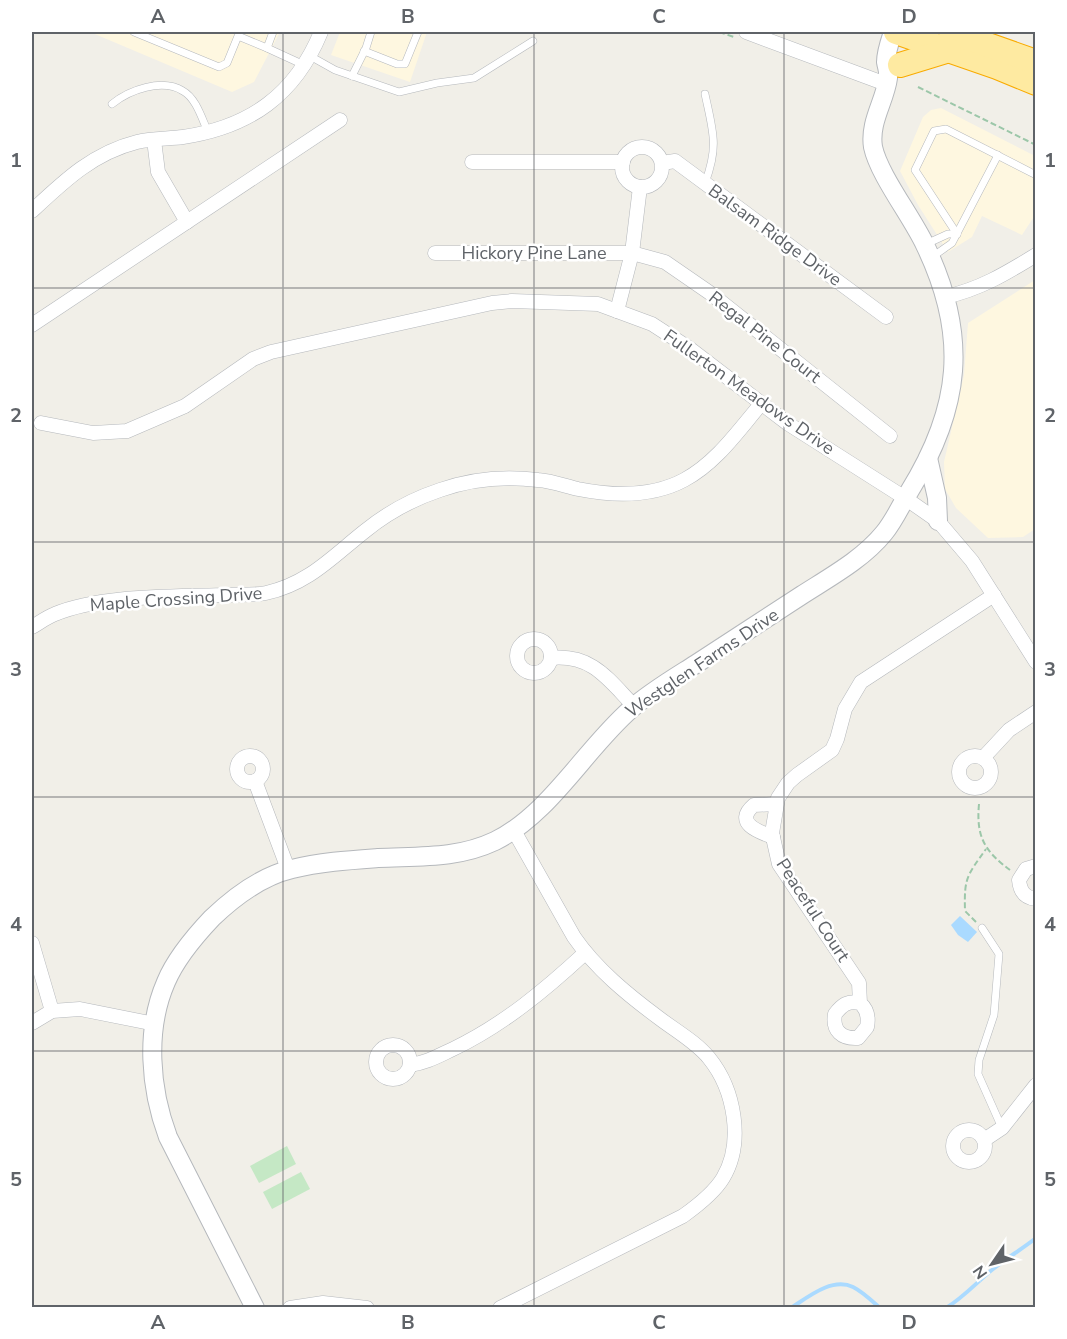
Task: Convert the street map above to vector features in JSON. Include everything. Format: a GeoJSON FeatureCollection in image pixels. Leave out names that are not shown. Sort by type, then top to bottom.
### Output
{"type":"FeatureCollection","features":[{"type":"Feature","properties":{"kind":"highway"},"geometry":{"type":"LineString","coordinates":[[1002,32],[1035,45]]}},
{"type":"Feature","properties":{"kind":"highway"},"geometry":{"type":"LineString","coordinates":[[903,33],[950,41],[1035,62]]}},
{"type":"Feature","properties":{"kind":"highway"},"geometry":{"type":"LineString","coordinates":[[892,75],[950,41]]}},
{"type":"Feature","properties":{"kind":"highway"},"geometry":{"type":"LineString","coordinates":[[950,41],[1035,83]]}},
{"type":"Feature","properties":{"kind":"street"},"geometry":{"type":"LineString","coordinates":[[32,211],[70,175],[105,154],[138,142],[184,137],[228,127],[261,109],[284,91],[307,61],[321,32]]}},
{"type":"Feature","properties":{"kind":"street"},"geometry":{"type":"LineString","coordinates":[[746,32],[892,75]]}},
{"type":"Feature","properties":{"kind":"street","name":"Westglen Farms Drive"},"geometry":{"type":"LineString","coordinates":[[255,1308],[162,1122],[152,1067],[155,1024],[165,983],[176,963],[204,926],[240,894],[288,870],[317,864],[381,858],[421,858],[459,853],[496,840],[539,808],[634,706],[855,560],[884,532],[928,458],[947,413],[953,385],[954,355],[945,297],[928,251],[880,165],[873,146],[874,127],[892,75],[903,33]]}},
{"type":"Feature","properties":{"kind":"street"},"geometry":{"type":"LineString","coordinates":[[32,325],[340,120]]}},
{"type":"Feature","properties":{"kind":"street"},"geometry":{"type":"LineString","coordinates":[[154,140],[158,172],[187,222]]}},
{"type":"Feature","properties":{"kind":"street"},"geometry":{"type":"LineString","coordinates":[[642,147],[655,152],[662,164],[660,175],[651,185],[640,187],[628,181],[624,175],[623,162],[631,150],[642,147]]}},
{"type":"Feature","properties":{"kind":"street","name":"Balsam Ridge Drive"},"geometry":{"type":"LineString","coordinates":[[662,164],[675,161],[886,317]]}},
{"type":"Feature","properties":{"kind":"street"},"geometry":{"type":"LineString","coordinates":[[472,162],[623,162]]}},
{"type":"Feature","properties":{"kind":"street"},"geometry":{"type":"LineString","coordinates":[[617,310],[632,253],[640,187]]}},
{"type":"Feature","properties":{"kind":"street","name":"Hickory Pine Lane"},"geometry":{"type":"LineString","coordinates":[[435,253],[632,253]]}},
{"type":"Feature","properties":{"kind":"street","name":"Regal Pine Court"},"geometry":{"type":"LineString","coordinates":[[632,253],[665,262],[710,293],[891,436]]}},
{"type":"Feature","properties":{"kind":"street"},"geometry":{"type":"LineString","coordinates":[[945,297],[977,289],[1035,255]]}},
{"type":"Feature","properties":{"kind":"street","name":"Fullerton Meadows Drive"},"geometry":{"type":"LineString","coordinates":[[41,423],[93,434],[127,431],[185,406],[253,359],[271,352],[492,303],[512,301],[598,304],[652,324],[689,348],[787,423],[938,521],[972,561],[1035,662]]}},
{"type":"Feature","properties":{"kind":"street","name":"Maple Crossing Drive"},"geometry":{"type":"LineString","coordinates":[[32,627],[64,611],[108,601],[254,595],[298,583],[397,508],[459,484],[511,478],[540,480],[607,494],[634,494],[664,489],[686,480],[707,465],[761,404]]}},
{"type":"Feature","properties":{"kind":"street"},"geometry":{"type":"LineString","coordinates":[[928,458],[937,498],[938,521]]}},
{"type":"Feature","properties":{"kind":"street","name":"Peaceful Court"},"geometry":{"type":"LineString","coordinates":[[860,1003],[859,983],[853,972],[779,864],[773,837],[776,804],[788,783],[831,750],[837,739],[845,709],[861,681],[994,595]]}},
{"type":"Feature","properties":{"kind":"street"},"geometry":{"type":"LineString","coordinates":[[551,658],[567,657],[590,664],[598,669],[634,706]]}},
{"type":"Feature","properties":{"kind":"street"},"geometry":{"type":"LineString","coordinates":[[983,758],[1009,730],[1035,712]]}},
{"type":"Feature","properties":{"kind":"street"},"geometry":{"type":"LineString","coordinates":[[255,781],[288,870]]}},
{"type":"Feature","properties":{"kind":"street"},"geometry":{"type":"LineString","coordinates":[[773,837],[749,826],[747,813],[754,805],[776,804]]}},
{"type":"Feature","properties":{"kind":"street"},"geometry":{"type":"LineString","coordinates":[[500,1308],[683,1216],[724,1177],[734,1152],[734,1114],[729,1095],[710,1059],[637,1001],[585,953],[513,829]]}},
{"type":"Feature","properties":{"kind":"street"},"geometry":{"type":"LineString","coordinates":[[1035,866],[1026,869],[1019,880],[1022,892],[1027,897],[1035,899]]}},
{"type":"Feature","properties":{"kind":"street"},"geometry":{"type":"LineString","coordinates":[[32,943],[52,1011]]}},
{"type":"Feature","properties":{"kind":"street"},"geometry":{"type":"LineString","coordinates":[[410,1065],[423,1064],[486,1031],[551,985],[585,953]]}},
{"type":"Feature","properties":{"kind":"street"},"geometry":{"type":"LineString","coordinates":[[32,1023],[52,1011],[80,1009],[155,1024]]}},
{"type":"Feature","properties":{"kind":"street"},"geometry":{"type":"LineString","coordinates":[[984,1140],[1002,1128],[1035,1085]]}},
{"type":"Feature","properties":{"kind":"street"},"geometry":{"type":"LineString","coordinates":[[290,1308],[323,1303],[367,1308]]}},
{"type":"Feature","properties":{"kind":"lane"},"geometry":{"type":"LineString","coordinates":[[134,32],[219,67],[227,63],[238,34],[267,48],[399,92],[437,83],[474,78],[533,41]]}},
{"type":"Feature","properties":{"kind":"lane"},"geometry":{"type":"LineString","coordinates":[[267,48],[273,32]]}},
{"type":"Feature","properties":{"kind":"lane"},"geometry":{"type":"LineString","coordinates":[[352,76],[370,32]]}},
{"type":"Feature","properties":{"kind":"lane"},"geometry":{"type":"LineString","coordinates":[[364,51],[398,64],[405,64],[418,32]]}},
{"type":"Feature","properties":{"kind":"lane"},"geometry":{"type":"LineString","coordinates":[[112,104],[123,94],[134,90],[167,86],[184,91],[192,100],[208,132]]}},
{"type":"Feature","properties":{"kind":"lane"},"geometry":{"type":"LineString","coordinates":[[705,94],[715,141],[705,183]]}},
{"type":"Feature","properties":{"kind":"lane"},"geometry":{"type":"LineString","coordinates":[[957,234],[915,170],[934,131],[946,129],[1035,175]]}},
{"type":"Feature","properties":{"kind":"lane"},"geometry":{"type":"LineString","coordinates":[[928,251],[952,243],[998,155]]}},
{"type":"Feature","properties":{"kind":"lane"},"geometry":{"type":"LineString","coordinates":[[928,251],[948,234],[957,234]]}},
{"type":"Feature","properties":{"kind":"lane"},"geometry":{"type":"LineString","coordinates":[[982,928],[999,954],[994,1015],[979,1060],[978,1074],[1002,1128]]}},
{"type":"Feature","properties":{"kind":"path"},"geometry":{"type":"LineString","coordinates":[[918,87],[1035,145]]}},
{"type":"Feature","properties":{"kind":"path"},"geometry":{"type":"LineString","coordinates":[[979,804],[977,823],[986,849],[1012,872]]}},
{"type":"Feature","properties":{"kind":"path"},"geometry":{"type":"LineString","coordinates":[[982,928],[965,911],[964,892],[967,876],[986,849]]}},
{"type":"Feature","properties":{"kind":"shaded area"},"geometry":{"type":"Polygon","coordinates":[[[90,32],[280,32],[254,82],[232,92],[90,32]]]}},
{"type":"Feature","properties":{"kind":"shaded area"},"geometry":{"type":"Polygon","coordinates":[[[340,32],[427,32],[410,82],[331,55],[340,32]]]}},
{"type":"Feature","properties":{"kind":"shaded area"},"geometry":{"type":"Polygon","coordinates":[[[941,108],[1035,156],[1035,215],[1022,235],[982,216],[972,237],[948,252],[918,205],[900,171],[923,117],[931,110],[941,108]]]}},
{"type":"Feature","properties":{"kind":"shaded area"},"geometry":{"type":"Polygon","coordinates":[[[1035,280],[1035,529],[1023,537],[988,538],[956,508],[945,489],[944,462],[964,375],[968,323],[1035,280]]]}},
{"type":"Feature","properties":{"kind":"green space"},"geometry":{"type":"Polygon","coordinates":[[[287,1146],[296,1164],[259,1183],[250,1166],[287,1146]]]}},
{"type":"Feature","properties":{"kind":"green space"},"geometry":{"type":"Polygon","coordinates":[[[301,1172],[310,1189],[272,1209],[263,1192],[301,1172]]]}},
{"type":"Feature","properties":{"kind":"water"},"geometry":{"type":"Polygon","coordinates":[[[960,916],[977,932],[968,942],[958,935],[951,925],[960,916]]]}},
{"type":"Feature","properties":{"kind":"waterway"},"geometry":{"type":"LineString","coordinates":[[946,1308],[993,1269],[1036,1238]]}},
{"type":"Feature","properties":{"kind":"waterway"},"geometry":{"type":"LineString","coordinates":[[791,1308],[820,1290],[837,1285],[853,1287],[880,1308]]}}]}
